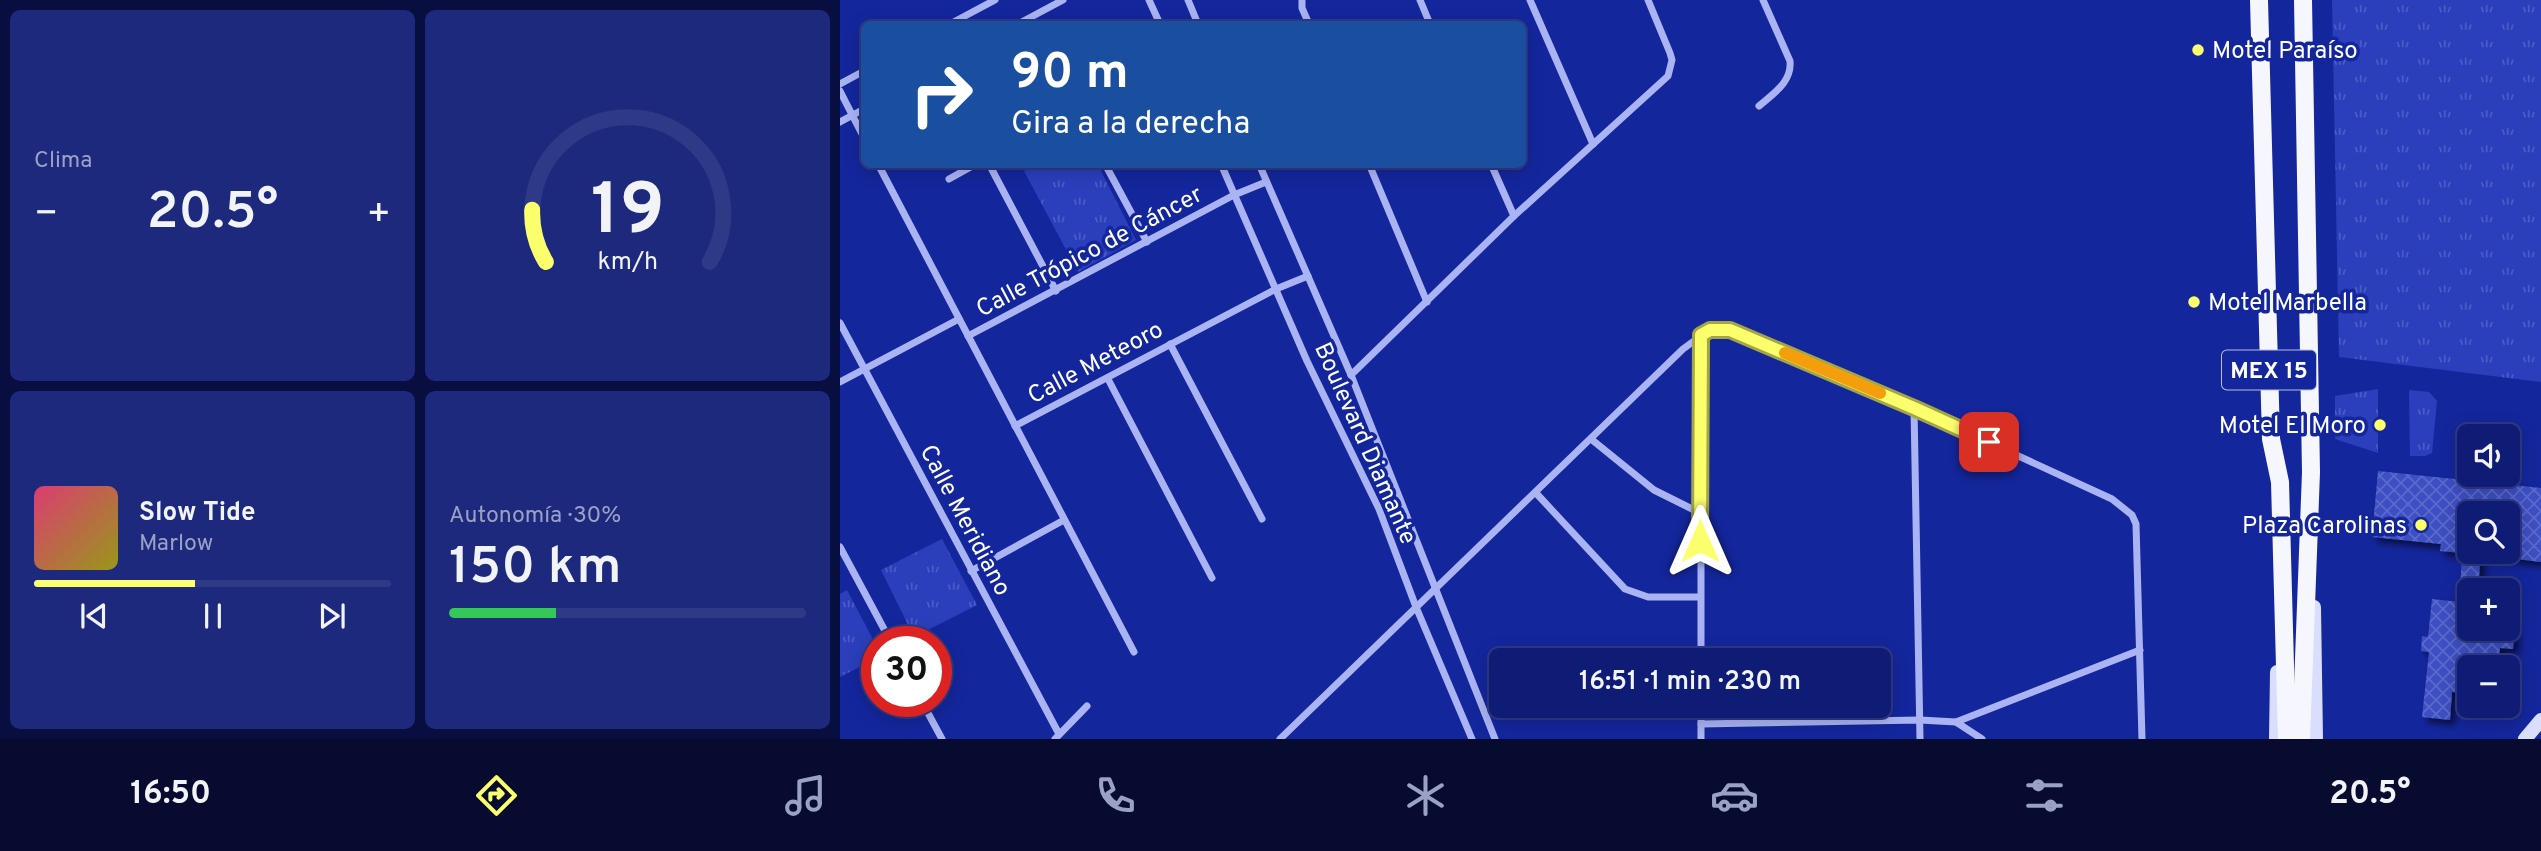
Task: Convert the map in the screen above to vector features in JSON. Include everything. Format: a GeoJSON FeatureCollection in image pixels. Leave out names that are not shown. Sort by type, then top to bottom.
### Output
{"type":"FeatureCollection","features":[{"type":"Feature","properties":{"kind":"main road","name":"MEX 15"},"geometry":{"type":"LineString","coordinates":[[2259,0],[2271,439],[2280,492],[2287,739]]}},
{"type":"Feature","properties":{"kind":"main road","name":"MEX 15"},"geometry":{"type":"LineString","coordinates":[[2301,739],[2311,472],[2303,0]]}},
{"type":"Feature","properties":{"kind":"street"},"geometry":{"type":"LineString","coordinates":[[956,21],[995,0]]}},
{"type":"Feature","properties":{"kind":"street"},"geometry":{"type":"LineString","coordinates":[[1024,21],[1063,0]]}},
{"type":"Feature","properties":{"kind":"street"},"geometry":{"type":"LineString","coordinates":[[1149,0],[1159,21]]}},
{"type":"Feature","properties":{"kind":"street"},"geometry":{"type":"LineString","coordinates":[[1188,0],[1197,21]]}},
{"type":"Feature","properties":{"kind":"street"},"geometry":{"type":"LineString","coordinates":[[1302,0],[1301,8],[1307,21]]}},
{"type":"Feature","properties":{"kind":"street"},"geometry":{"type":"LineString","coordinates":[[1420,0],[1429,21]]}},
{"type":"Feature","properties":{"kind":"street"},"geometry":{"type":"LineString","coordinates":[[1530,0],[1593,144]]}},
{"type":"Feature","properties":{"kind":"street"},"geometry":{"type":"LineString","coordinates":[[1351,375],[1514,216],[1663,82],[1671,71],[1670,53],[1648,0]]}},
{"type":"Feature","properties":{"kind":"street"},"geometry":{"type":"LineString","coordinates":[[1759,106],[1784,84],[1791,70],[1790,61],[1763,0]]}},
{"type":"Feature","properties":{"kind":"street"},"geometry":{"type":"LineString","coordinates":[[840,84],[861,73]]}},
{"type":"Feature","properties":{"kind":"street"},"geometry":{"type":"LineString","coordinates":[[840,91],[861,132]]}},
{"type":"Feature","properties":{"kind":"street"},"geometry":{"type":"LineString","coordinates":[[840,122],[861,111]]}},
{"type":"Feature","properties":{"kind":"street","name":"Calle Meteoro"},"geometry":{"type":"LineString","coordinates":[[880,168],[1015,426],[1276,289],[1308,276]]}},
{"type":"Feature","properties":{"kind":"street"},"geometry":{"type":"LineString","coordinates":[[948,179],[969,168]]}},
{"type":"Feature","properties":{"kind":"street"},"geometry":{"type":"LineString","coordinates":[[991,168],[1056,291]]}},
{"type":"Feature","properties":{"kind":"street"},"geometry":{"type":"LineString","coordinates":[[1107,168],[1147,242]]}},
{"type":"Feature","properties":{"kind":"street","name":"Boulevard Diamante"},"geometry":{"type":"LineString","coordinates":[[1223,168],[1313,373],[1379,509],[1416,607],[1472,739]]}},
{"type":"Feature","properties":{"kind":"street","name":"Boulevard Diamante"},"geometry":{"type":"LineString","coordinates":[[1261,168],[1351,375],[1495,739]]}},
{"type":"Feature","properties":{"kind":"street"},"geometry":{"type":"LineString","coordinates":[[1370,168],[1427,302]]}},
{"type":"Feature","properties":{"kind":"street"},"geometry":{"type":"LineString","coordinates":[[1493,168],[1514,216]]}},
{"type":"Feature","properties":{"kind":"street","name":"Calle Trópico de Cáncer"},"geometry":{"type":"LineString","coordinates":[[968,336],[1234,195],[1266,182]]}},
{"type":"Feature","properties":{"kind":"street","name":"Calle Trópico de Cáncer"},"geometry":{"type":"LineString","coordinates":[[840,382],[959,319]]}},
{"type":"Feature","properties":{"kind":"street","name":"Calle Meridiano"},"geometry":{"type":"LineString","coordinates":[[840,323],[1057,737]]}},
{"type":"Feature","properties":{"kind":"street"},"geometry":{"type":"LineString","coordinates":[[1280,739],[1683,349],[1710,330],[1730,330],[1914,408],[2112,499],[2132,515],[2136,524],[2142,739]]}},
{"type":"Feature","properties":{"kind":"street"},"geometry":{"type":"LineString","coordinates":[[1701,335],[1701,648]]}},
{"type":"Feature","properties":{"kind":"street"},"geometry":{"type":"LineString","coordinates":[[1170,345],[1262,519]]}},
{"type":"Feature","properties":{"kind":"street"},"geometry":{"type":"LineString","coordinates":[[1108,379],[1212,578]]}},
{"type":"Feature","properties":{"kind":"street"},"geometry":{"type":"LineString","coordinates":[[1914,408],[1920,739]]}},
{"type":"Feature","properties":{"kind":"street"},"geometry":{"type":"LineString","coordinates":[[1015,426],[1134,652]]}},
{"type":"Feature","properties":{"kind":"street"},"geometry":{"type":"LineString","coordinates":[[1591,439],[1654,490],[1700,513]]}},
{"type":"Feature","properties":{"kind":"street"},"geometry":{"type":"LineString","coordinates":[[2311,472],[2316,739]]}},
{"type":"Feature","properties":{"kind":"street"},"geometry":{"type":"LineString","coordinates":[[2276,739],[2280,492]]}},
{"type":"Feature","properties":{"kind":"street"},"geometry":{"type":"LineString","coordinates":[[1536,493],[1625,589],[1648,597],[1700,597]]}},
{"type":"Feature","properties":{"kind":"street"},"geometry":{"type":"LineString","coordinates":[[971,571],[1064,520]]}},
{"type":"Feature","properties":{"kind":"street"},"geometry":{"type":"LineString","coordinates":[[840,547],[882,626]]}},
{"type":"Feature","properties":{"kind":"street"},"geometry":{"type":"LineString","coordinates":[[1701,724],[1920,720],[1956,722],[2140,650]]}},
{"type":"Feature","properties":{"kind":"street"},"geometry":{"type":"LineString","coordinates":[[1057,737],[1087,706]]}},
{"type":"Feature","properties":{"kind":"street"},"geometry":{"type":"LineString","coordinates":[[930,717],[942,739]]}},
{"type":"Feature","properties":{"kind":"street"},"geometry":{"type":"LineString","coordinates":[[1701,718],[1701,739]]}},
{"type":"Feature","properties":{"kind":"street"},"geometry":{"type":"LineString","coordinates":[[2525,739],[2541,720]]}},
{"type":"Feature","properties":{"kind":"street"},"geometry":{"type":"LineString","coordinates":[[1956,722],[1982,739]]}},
{"type":"Feature","properties":{"kind":"green space"},"geometry":{"type":"Polygon","coordinates":[[[2332,0],[2541,0],[2541,382],[2339,357],[2332,0]]]}},
{"type":"Feature","properties":{"kind":"green space"},"geometry":{"type":"Polygon","coordinates":[[[1031,168],[1100,168],[1136,240],[1078,272],[1024,171],[1031,168]]]}},
{"type":"Feature","properties":{"kind":"green space"},"geometry":{"type":"Polygon","coordinates":[[[2378,389],[2378,453],[2335,439],[2335,396],[2378,389]]]}},
{"type":"Feature","properties":{"kind":"green space"},"geometry":{"type":"Polygon","coordinates":[[[2409,390],[2429,392],[2437,401],[2432,453],[2425,456],[2410,456],[2409,390]]]}},
{"type":"Feature","properties":{"kind":"green space"},"geometry":{"type":"Polygon","coordinates":[[[942,539],[977,605],[936,626],[909,626],[881,570],[942,539]]]}},
{"type":"Feature","properties":{"kind":"green space"},"geometry":{"type":"Polygon","coordinates":[[[847,590],[866,626],[861,626],[861,666],[840,677],[840,594],[847,590]]]}},
{"type":"Feature","properties":{"kind":"building","name":"Plaza Carolinas"},"geometry":{"type":"Polygon","coordinates":[[[2378,471],[2457,479],[2457,487],[2541,488],[2541,562],[2520,559],[2520,501],[2457,501],[2457,553],[2440,551],[2441,544],[2372,537],[2378,471]]]}},
{"type":"Feature","properties":{"kind":"building","name":"Plaza Carolinas"},"geometry":{"type":"Polygon","coordinates":[[[2461,564],[2480,564],[2479,578],[2461,578],[2461,564]]]}},
{"type":"Feature","properties":{"kind":"building"},"geometry":{"type":"Polygon","coordinates":[[[2432,599],[2457,602],[2457,641],[2514,641],[2513,649],[2500,648],[2499,655],[2457,655],[2457,692],[2452,692],[2450,720],[2422,717],[2429,652],[2421,651],[2422,636],[2428,637],[2432,599]]]}},
{"type":"Feature","properties":{"kind":"slow traffic"},"geometry":{"type":"LineString","coordinates":[[1785,353],[1880,393]]}},
{"type":"Feature","properties":{"kind":"place","name":"Motel Paraíso"},"geometry":{"type":"Point","coordinates":[2198,50]}},
{"type":"Feature","properties":{"kind":"place","name":"Motel Marbella"},"geometry":{"type":"Point","coordinates":[2194,302]}},
{"type":"Feature","properties":{"kind":"place","name":"Motel El Moro"},"geometry":{"type":"Point","coordinates":[2380,425]}},
{"type":"Feature","properties":{"kind":"place","name":"Plaza Carolinas"},"geometry":{"type":"Point","coordinates":[2421,525]}},
{"type":"Feature","properties":{"kind":"route"},"geometry":{"type":"LineString","coordinates":[[1700,541],[1701,335],[1710,330],[1730,330],[1989,442]]}}]}
